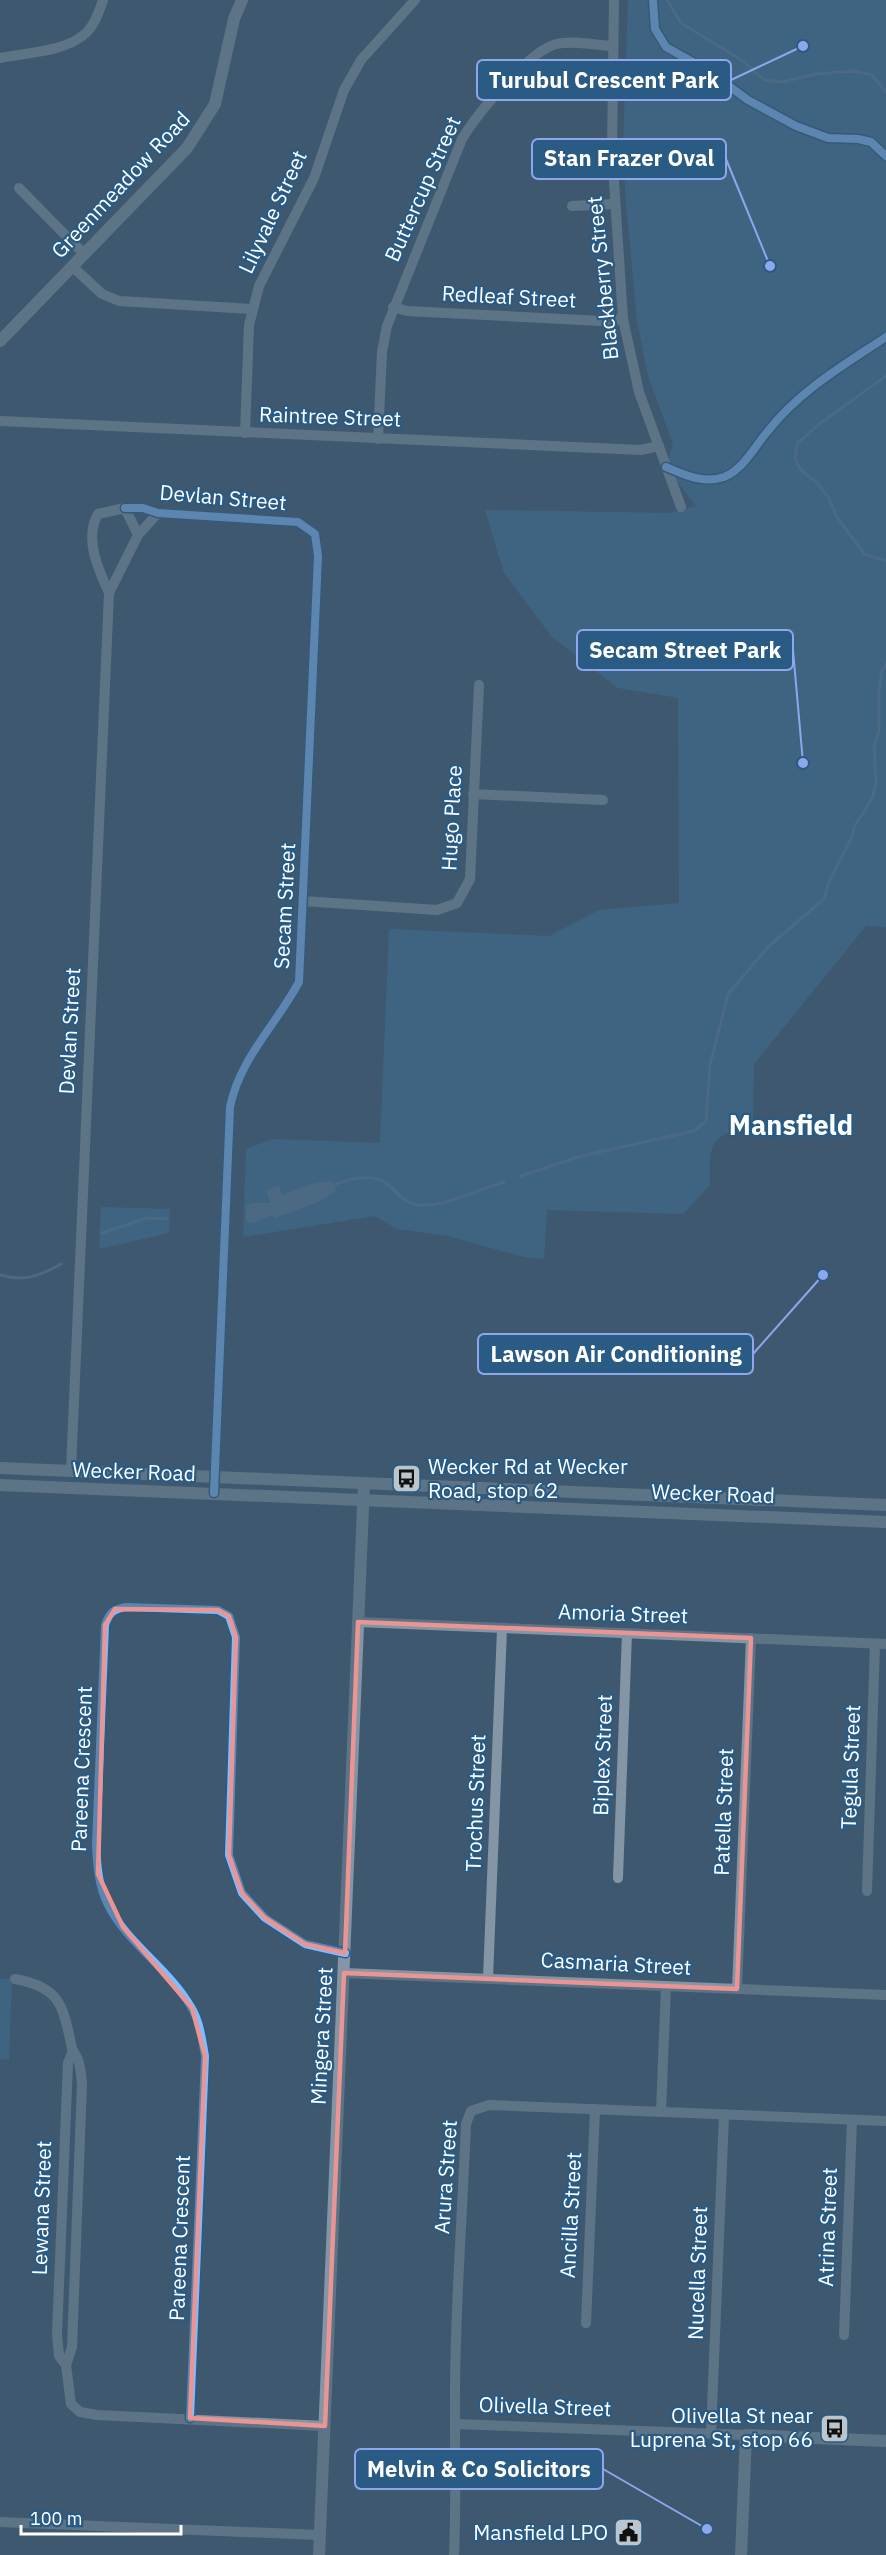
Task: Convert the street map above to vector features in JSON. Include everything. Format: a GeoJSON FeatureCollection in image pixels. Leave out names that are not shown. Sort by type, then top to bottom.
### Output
{"type":"FeatureCollection","features":[{"type":"Feature","properties":{"kind":"street"},"geometry":{"type":"LineString","coordinates":[[0,58],[72,42],[85,34],[95,21],[103,0]]}},
{"type":"Feature","properties":{"kind":"street","name":"Greenmeadow Road"},"geometry":{"type":"LineString","coordinates":[[0,341],[187,148],[206,122],[222,83],[234,19],[242,0]]}},
{"type":"Feature","properties":{"kind":"street","name":"Lilyvale Street"},"geometry":{"type":"LineString","coordinates":[[245,433],[251,309],[259,286],[314,178],[344,90],[367,52],[415,0]]}},
{"type":"Feature","properties":{"kind":"street","name":"Blackberry Street"},"geometry":{"type":"LineString","coordinates":[[614,0],[611,46],[614,204],[623,318],[636,381],[681,507]]}},
{"type":"Feature","properties":{"kind":"street","name":"Buttercup Street"},"geometry":{"type":"LineString","coordinates":[[378,438],[382,352],[393,308],[462,139],[477,114],[538,52],[556,44],[611,46]]}},
{"type":"Feature","properties":{"kind":"street"},"geometry":{"type":"LineString","coordinates":[[19,189],[85,255]]}},
{"type":"Feature","properties":{"kind":"street"},"geometry":{"type":"LineString","coordinates":[[572,206],[614,204]]}},
{"type":"Feature","properties":{"kind":"street"},"geometry":{"type":"LineString","coordinates":[[73,267],[102,294],[119,302],[251,309]]}},
{"type":"Feature","properties":{"kind":"street","name":"Redleaf Street"},"geometry":{"type":"LineString","coordinates":[[393,308],[407,311],[601,321],[623,318]]}},
{"type":"Feature","properties":{"kind":"street","name":"Raintree Street"},"geometry":{"type":"LineString","coordinates":[[0,421],[641,450],[658,446]]}},
{"type":"Feature","properties":{"kind":"street","name":"Devlan Street"},"geometry":{"type":"LineString","coordinates":[[125,508],[138,535]]}},
{"type":"Feature","properties":{"kind":"street","name":"Devlan Street"},"geometry":{"type":"LineString","coordinates":[[109,593],[100,574],[92,542],[92,525],[98,514],[125,508],[142,508],[158,513],[298,522],[315,534]]}},
{"type":"Feature","properties":{"kind":"street","name":"Devlan Street"},"geometry":{"type":"LineString","coordinates":[[71,1470],[109,593],[138,535],[158,513]]}},
{"type":"Feature","properties":{"kind":"street","name":"Secam Street"},"geometry":{"type":"LineString","coordinates":[[215,1476],[230,1107],[235,1083],[251,1054],[289,1001],[299,982],[318,556],[315,534]]}},
{"type":"Feature","properties":{"kind":"street","name":"Hugo Place"},"geometry":{"type":"LineString","coordinates":[[303,901],[436,910],[457,903],[470,879],[479,685]]}},
{"type":"Feature","properties":{"kind":"street"},"geometry":{"type":"LineString","coordinates":[[473,794],[603,800]]}},
{"type":"Feature","properties":{"kind":"street","name":"Wecker Road"},"geometry":{"type":"LineString","coordinates":[[0,1468],[886,1505]]}},
{"type":"Feature","properties":{"kind":"street","name":"Wecker Road"},"geometry":{"type":"LineString","coordinates":[[214,1493],[215,1476]]}},
{"type":"Feature","properties":{"kind":"street","name":"Mingera Street"},"geometry":{"type":"LineString","coordinates":[[319,2555],[364,1483]]}},
{"type":"Feature","properties":{"kind":"street","name":"Wecker Road"},"geometry":{"type":"LineString","coordinates":[[0,1485],[886,1521]]}},
{"type":"Feature","properties":{"kind":"street"},"geometry":{"type":"LineString","coordinates":[[650,1511],[651,1495]]}},
{"type":"Feature","properties":{"kind":"street"},"geometry":{"type":"LineString","coordinates":[[757,1516],[758,1499]]}},
{"type":"Feature","properties":{"kind":"street","name":"Pareena Crescent"},"geometry":{"type":"LineString","coordinates":[[190,2418],[205,2056],[192,2008],[176,1985],[123,1927],[107,1903],[98,1874],[96,1844],[105,1625],[109,1615],[115,1609],[126,1606],[218,1610],[230,1616],[237,1637],[229,1855],[242,1893],[265,1918],[284,1933],[305,1944],[345,1953]]}},
{"type":"Feature","properties":{"kind":"street","name":"Amoria Street"},"geometry":{"type":"LineString","coordinates":[[358,1622],[880,1644]]}},
{"type":"Feature","properties":{"kind":"street","name":"Trochus Street"},"geometry":{"type":"LineString","coordinates":[[488,1978],[502,1629]]}},
{"type":"Feature","properties":{"kind":"street","name":"Biplex Street"},"geometry":{"type":"LineString","coordinates":[[618,1878],[627,1633]]}},
{"type":"Feature","properties":{"kind":"street","name":"Patella Street"},"geometry":{"type":"LineString","coordinates":[[737,1989],[751,1638]]}},
{"type":"Feature","properties":{"kind":"street","name":"Tegula Street"},"geometry":{"type":"LineString","coordinates":[[867,1891],[880,1644]]}},
{"type":"Feature","properties":{"kind":"street","name":"Casmaria Street"},"geometry":{"type":"LineString","coordinates":[[344,1973],[886,1995]]}},
{"type":"Feature","properties":{"kind":"street","name":"Lewana Street"},"geometry":{"type":"LineString","coordinates":[[15,1979],[38,1984],[60,2002],[67,2017],[73,2051],[79,2061],[82,2084],[72,2347],[66,2365],[71,2404],[80,2412],[325,2426]]}},
{"type":"Feature","properties":{"kind":"street"},"geometry":{"type":"LineString","coordinates":[[661,2112],[666,1986]]}},
{"type":"Feature","properties":{"kind":"street","name":"Lewana Street"},"geometry":{"type":"LineString","coordinates":[[66,2365],[59,2356],[57,2334],[68,2063],[73,2051]]}},
{"type":"Feature","properties":{"kind":"street","name":"Arura Street"},"geometry":{"type":"LineString","coordinates":[[454,2555],[457,2462],[455,2424],[468,2114],[476,2107],[489,2105],[886,2121]]}},
{"type":"Feature","properties":{"kind":"street","name":"Ancilla Street"},"geometry":{"type":"LineString","coordinates":[[586,2323],[596,2109]]}},
{"type":"Feature","properties":{"kind":"street","name":"Nucella Street"},"geometry":{"type":"LineString","coordinates":[[711,2433],[724,2115]]}},
{"type":"Feature","properties":{"kind":"street","name":"Atrina Street"},"geometry":{"type":"LineString","coordinates":[[844,2335],[852,2120]]}},
{"type":"Feature","properties":{"kind":"street","name":"Olivella Street"},"geometry":{"type":"LineString","coordinates":[[455,2424],[886,2441]]}},
{"type":"Feature","properties":{"kind":"street"},"geometry":{"type":"LineString","coordinates":[[741,2555],[746,2434]]}},
{"type":"Feature","properties":{"kind":"street"},"geometry":{"type":"LineString","coordinates":[[0,2522],[319,2535]]}},
{"type":"Feature","properties":{"kind":"highlighted area"},"geometry":{"type":"Polygon","coordinates":[[[115,1609],[218,1610],[229,1616],[236,1637],[229,1855],[242,1893],[265,1918],[305,1944],[345,1953],[358,1622],[751,1638],[737,1989],[344,1973],[325,2426],[190,2418],[205,2056],[192,2008],[123,1927],[98,1874],[105,1625],[115,1609]]]}},
{"type":"Feature","properties":{"kind":"shaded area"},"geometry":{"type":"Polygon","coordinates":[[[628,0],[886,0],[886,927],[866,926],[754,1064],[753,1122],[720,1137],[715,1143],[710,1158],[710,1185],[683,1214],[547,1210],[544,1259],[524,1257],[448,1236],[397,1229],[375,1216],[243,1237],[246,1149],[272,1139],[380,1143],[389,929],[549,936],[599,910],[679,903],[678,698],[618,688],[552,637],[504,573],[485,510],[670,513],[696,506],[666,467],[673,444],[648,376],[637,321],[623,150],[628,0]]]}},
{"type":"Feature","properties":{"kind":"shaded area"},"geometry":{"type":"Polygon","coordinates":[[[332,1181],[336,1191],[321,1201],[275,1218],[273,1215],[253,1223],[246,1221],[246,1206],[251,1203],[270,1203],[266,1190],[279,1185],[282,1195],[315,1183],[332,1181]]]}},
{"type":"Feature","properties":{"kind":"shaded area"},"geometry":{"type":"Polygon","coordinates":[[[101,1207],[170,1209],[169,1233],[99,1249],[101,1207]]]}},
{"type":"Feature","properties":{"kind":"shaded area"},"geometry":{"type":"Polygon","coordinates":[[[0,1979],[12,1979],[9,2060],[0,2059],[0,1979]]]}},
{"type":"Feature","properties":{"kind":"waterway"},"geometry":{"type":"LineString","coordinates":[[667,0],[681,23],[743,61],[764,80],[782,82],[816,74],[853,71],[872,75],[886,92]]}},
{"type":"Feature","properties":{"kind":"waterway"},"geometry":{"type":"LineString","coordinates":[[886,376],[818,425],[797,444],[795,459],[800,469],[816,482],[828,497],[837,517],[864,554],[886,561]]}},
{"type":"Feature","properties":{"kind":"waterway"},"geometry":{"type":"LineString","coordinates":[[521,1176],[581,1156],[694,1131],[706,1121],[710,1065],[728,994],[768,947],[824,899],[829,882],[852,837],[854,827],[872,799],[876,784],[874,746],[879,731],[879,689],[882,671],[886,664]]}},
{"type":"Feature","properties":{"kind":"waterway"},"geometry":{"type":"LineString","coordinates":[[333,1185],[353,1179],[375,1179],[387,1184],[409,1202],[429,1205],[451,1201],[504,1182]]}},
{"type":"Feature","properties":{"kind":"waterway"},"geometry":{"type":"LineString","coordinates":[[102,1233],[147,1218],[167,1219]]}},
{"type":"Feature","properties":{"kind":"waterway"},"geometry":{"type":"LineString","coordinates":[[0,1275],[17,1278],[32,1277],[61,1264]]}},
{"type":"Feature","properties":{"kind":"cycle path"},"geometry":{"type":"LineString","coordinates":[[653,0],[655,29],[666,47],[707,70],[748,100],[796,126],[828,138],[871,142],[886,156]]}},
{"type":"Feature","properties":{"kind":"cycle path"},"geometry":{"type":"LineString","coordinates":[[666,467],[687,476],[709,480],[731,474],[794,403],[838,368],[886,337]]}},
{"type":"Feature","properties":{"kind":"cycle path"},"geometry":{"type":"LineString","coordinates":[[125,508],[143,508],[158,513],[298,522],[315,534],[318,556],[299,982],[250,1057],[235,1089],[230,1107],[214,1493]]}},
{"type":"Feature","properties":{"kind":"cycle path"},"geometry":{"type":"LineString","coordinates":[[190,2418],[205,2056],[199,2024],[194,2012],[171,1980],[125,1931],[107,1903],[100,1881],[96,1844],[105,1625],[115,1610],[126,1607],[218,1610],[229,1616],[236,1637],[229,1855],[242,1893],[265,1918],[305,1944],[345,1953]]}},
{"type":"Feature","properties":{"kind":"place","name":"Turubul Crescent Park"},"geometry":{"type":"Point","coordinates":[803,46]}},
{"type":"Feature","properties":{"kind":"place","name":"Stan Frazer Oval"},"geometry":{"type":"Point","coordinates":[770,266]}},
{"type":"Feature","properties":{"kind":"place","name":"Secam Street Park"},"geometry":{"type":"Point","coordinates":[803,763]}},
{"type":"Feature","properties":{"kind":"place","name":"Lawson Air Conditioning"},"geometry":{"type":"Point","coordinates":[823,1275]}},
{"type":"Feature","properties":{"kind":"place","name":"Wecker Rd at Wecker Road, stop 62"},"geometry":{"type":"Point","coordinates":[407,1479]}},
{"type":"Feature","properties":{"kind":"place","name":"Olivella St near Luprena St, stop 66"},"geometry":{"type":"Point","coordinates":[834,2428]}},
{"type":"Feature","properties":{"kind":"place","name":"Melvin & Co Solicitors"},"geometry":{"type":"Point","coordinates":[707,2529]}},
{"type":"Feature","properties":{"kind":"place","name":"Mansfield LPO"},"geometry":{"type":"Point","coordinates":[629,2533]}},
{"type":"Feature","properties":{"kind":"district","name":"Mansfield"},"geometry":{"type":"Point","coordinates":[791,1126]}}]}
